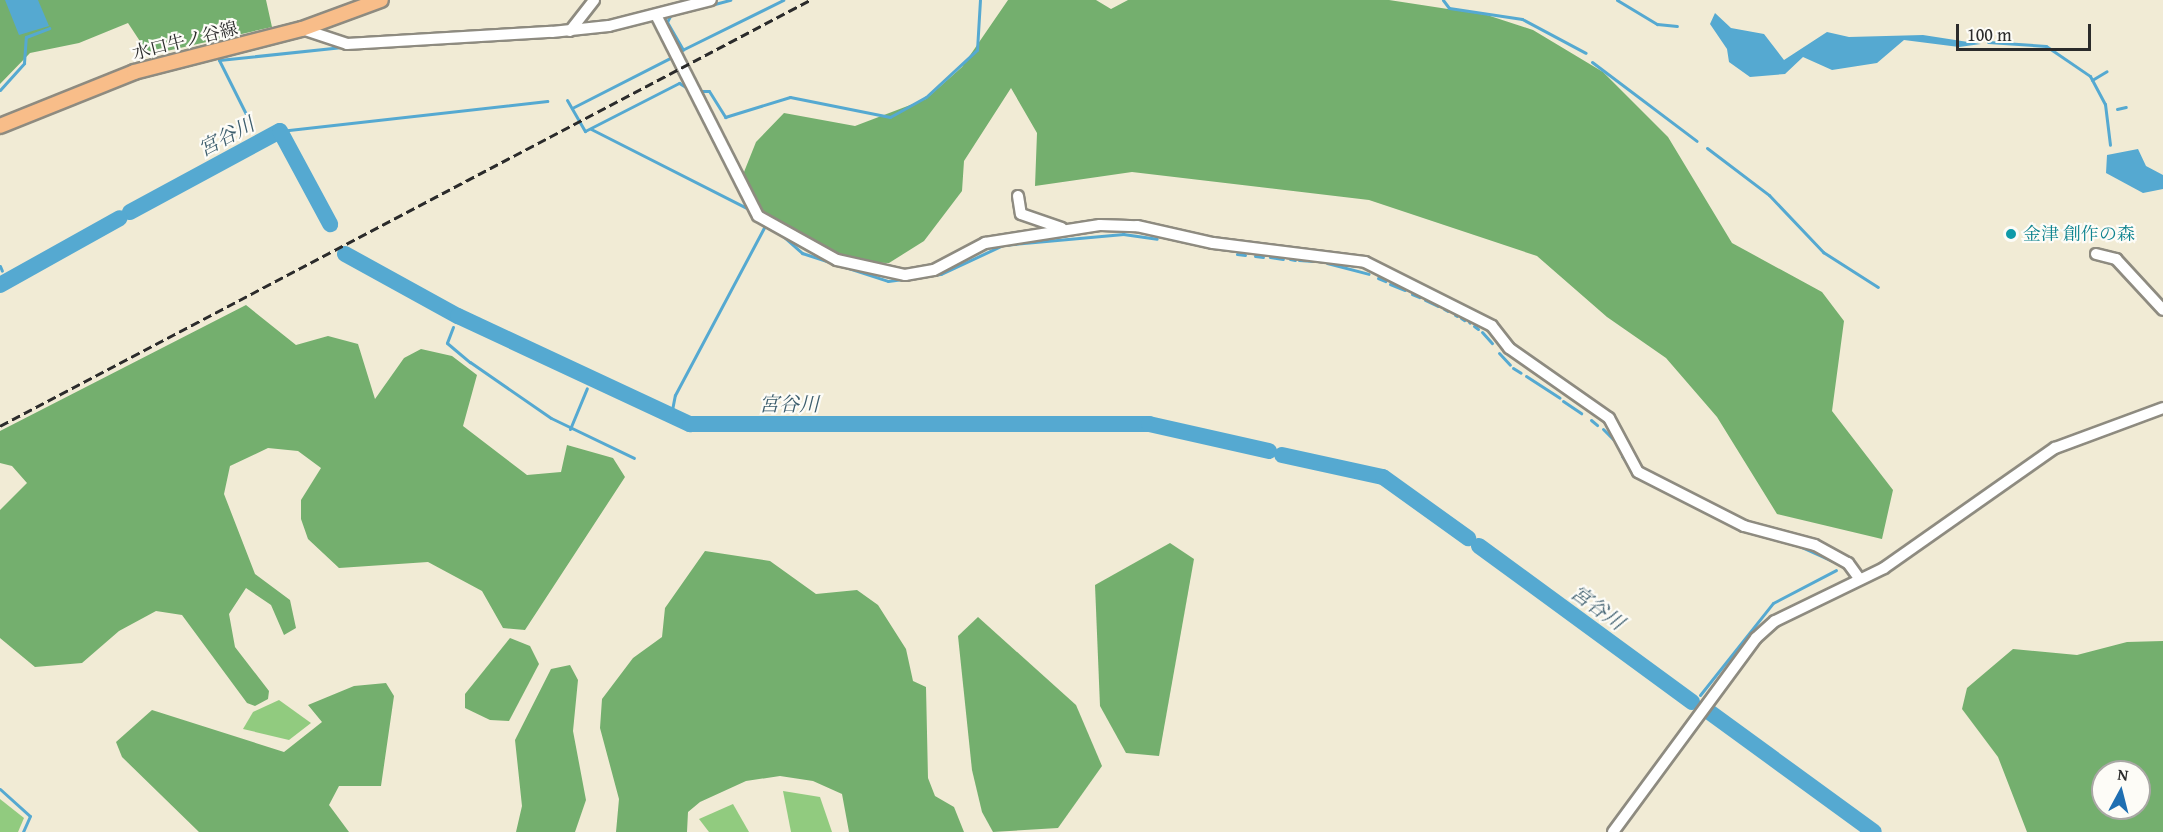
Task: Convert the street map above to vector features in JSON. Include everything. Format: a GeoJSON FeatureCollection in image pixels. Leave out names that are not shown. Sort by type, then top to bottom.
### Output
{"type":"FeatureCollection","features":[{"type":"Feature","properties":{"kind":"main road","name":"水口牛ノ谷線"},"geometry":{"type":"LineString","coordinates":[[0,126],[134,72],[302,29],[381,0]]}},
{"type":"Feature","properties":{"kind":"street"},"geometry":{"type":"LineString","coordinates":[[570,31],[594,0]]}},
{"type":"Feature","properties":{"kind":"street"},"geometry":{"type":"LineString","coordinates":[[302,29],[347,44],[570,31],[656,15],[677,5],[711,0]]}},
{"type":"Feature","properties":{"kind":"street"},"geometry":{"type":"LineString","coordinates":[[656,15],[755,220],[837,260],[904,275],[934,270],[985,243],[1065,228],[1137,226],[1213,243],[1330,255],[1387,270],[1477,315],[1509,348],[1609,418],[1638,472],[1744,526],[1815,545],[1848,563],[1859,579]]}},
{"type":"Feature","properties":{"kind":"street"},"geometry":{"type":"LineString","coordinates":[[1018,196],[1021,214],[1065,228]]}},
{"type":"Feature","properties":{"kind":"street"},"geometry":{"type":"LineString","coordinates":[[2096,254],[2116,259],[2163,310]]}},
{"type":"Feature","properties":{"kind":"street"},"geometry":{"type":"LineString","coordinates":[[1613,832],[1756,638],[1788,612],[1884,568],[2035,459],[2163,408]]}},
{"type":"Feature","properties":{"kind":"green space"},"geometry":{"type":"Polygon","coordinates":[[[0,0],[266,0],[272,27],[149,55],[128,23],[79,43],[30,53],[0,84],[0,0]]]}},
{"type":"Feature","properties":{"kind":"green space"},"geometry":{"type":"Polygon","coordinates":[[[1008,0],[1096,0],[1111,9],[1128,0],[1389,0],[1487,15],[1533,30],[1603,72],[1668,137],[1732,243],[1822,292],[1844,321],[1832,411],[1893,490],[1882,539],[1777,514],[1717,417],[1666,358],[1607,317],[1537,256],[1369,200],[1132,172],[1035,186],[1037,133],[1011,88],[964,161],[962,191],[924,241],[889,263],[850,262],[764,212],[742,177],[756,142],[784,113],[855,126],[926,99],[962,67],[1008,0]]]}},
{"type":"Feature","properties":{"kind":"green space"},"geometry":{"type":"Polygon","coordinates":[[[246,305],[296,345],[328,336],[358,344],[375,399],[404,358],[421,349],[452,356],[477,375],[463,426],[527,475],[561,472],[567,445],[613,458],[625,477],[525,630],[503,628],[482,591],[428,562],[339,568],[308,539],[301,519],[301,500],[321,468],[298,451],[268,448],[230,466],[224,494],[255,574],[290,600],[296,628],[284,635],[271,605],[246,588],[229,614],[235,647],[269,691],[268,699],[255,706],[247,703],[182,615],[156,611],[119,631],[82,663],[35,667],[0,638],[0,510],[27,483],[12,466],[0,463],[0,431],[246,305]]]}},
{"type":"Feature","properties":{"kind":"green space"},"geometry":{"type":"Polygon","coordinates":[[[1170,543],[1194,559],[1159,756],[1126,753],[1100,706],[1095,585],[1170,543]]]}},
{"type":"Feature","properties":{"kind":"green space"},"geometry":{"type":"Polygon","coordinates":[[[705,551],[770,561],[816,594],[857,590],[878,605],[906,649],[913,681],[926,687],[928,778],[935,796],[954,807],[964,832],[849,832],[842,794],[813,781],[780,776],[746,781],[700,802],[688,812],[687,832],[616,832],[619,799],[600,728],[602,699],[633,658],[662,637],[665,608],[705,551]]]}},
{"type":"Feature","properties":{"kind":"green space"},"geometry":{"type":"Polygon","coordinates":[[[978,617],[1076,705],[1102,766],[1058,828],[993,832],[982,812],[972,770],[958,636],[978,617]]]}},
{"type":"Feature","properties":{"kind":"green space"},"geometry":{"type":"Polygon","coordinates":[[[510,638],[530,646],[539,664],[509,721],[490,720],[465,708],[465,694],[510,638]]]}},
{"type":"Feature","properties":{"kind":"green space"},"geometry":{"type":"Polygon","coordinates":[[[2163,641],[2163,832],[2027,832],[1998,757],[1962,709],[1967,688],[2013,649],[2077,655],[2127,642],[2163,641]]]}},
{"type":"Feature","properties":{"kind":"green space"},"geometry":{"type":"Polygon","coordinates":[[[570,665],[578,680],[573,731],[586,800],[575,832],[516,832],[522,806],[515,740],[551,669],[570,665]]]}},
{"type":"Feature","properties":{"kind":"green space"},"geometry":{"type":"Polygon","coordinates":[[[386,683],[394,696],[381,786],[339,786],[329,805],[349,832],[199,832],[122,757],[116,742],[152,710],[284,752],[322,722],[308,705],[354,686],[386,683]]]}},
{"type":"Feature","properties":{"kind":"green space"},"geometry":{"type":"Polygon","coordinates":[[[279,700],[311,723],[289,740],[243,729],[253,712],[279,700]]]}},
{"type":"Feature","properties":{"kind":"green space"},"geometry":{"type":"Polygon","coordinates":[[[783,791],[820,797],[832,832],[791,832],[783,791]]]}},
{"type":"Feature","properties":{"kind":"green space"},"geometry":{"type":"Polygon","coordinates":[[[0,799],[24,818],[18,832],[0,832],[0,799]]]}},
{"type":"Feature","properties":{"kind":"green space"},"geometry":{"type":"Polygon","coordinates":[[[733,804],[749,832],[709,832],[699,819],[733,804]]]}},
{"type":"Feature","properties":{"kind":"water"},"geometry":{"type":"Polygon","coordinates":[[[5,0],[38,0],[49,26],[19,35],[5,0]]]}},
{"type":"Feature","properties":{"kind":"water"},"geometry":{"type":"Polygon","coordinates":[[[1715,13],[1731,28],[1764,34],[1784,60],[1827,32],[1849,37],[1923,35],[1981,44],[1959,47],[1904,40],[1877,63],[1832,70],[1803,57],[1785,74],[1750,77],[1729,62],[1727,49],[1710,24],[1715,13]]]}},
{"type":"Feature","properties":{"kind":"water"},"geometry":{"type":"Polygon","coordinates":[[[2138,149],[2146,166],[2163,175],[2163,189],[2143,193],[2106,173],[2107,155],[2138,149]]]}},
{"type":"Feature","properties":{"kind":"waterway"},"geometry":{"type":"LineString","coordinates":[[711,5],[730,0]]}},
{"type":"Feature","properties":{"kind":"waterway"},"geometry":{"type":"LineString","coordinates":[[682,50],[783,0]]}},
{"type":"Feature","properties":{"kind":"waterway"},"geometry":{"type":"LineString","coordinates":[[698,91],[709,91],[725,117],[790,97],[890,117],[926,97],[977,50],[980,0]]}},
{"type":"Feature","properties":{"kind":"waterway"},"geometry":{"type":"LineString","coordinates":[[1443,0],[1449,8],[1522,19],[1586,53]]}},
{"type":"Feature","properties":{"kind":"waterway"},"geometry":{"type":"LineString","coordinates":[[1617,0],[1657,24],[1677,26]]}},
{"type":"Feature","properties":{"kind":"waterway"},"geometry":{"type":"LineString","coordinates":[[670,16],[667,22],[683,50]]}},
{"type":"Feature","properties":{"kind":"waterway"},"geometry":{"type":"LineString","coordinates":[[0,90],[24,63],[26,37],[49,28]]}},
{"type":"Feature","properties":{"kind":"waterway"},"geometry":{"type":"LineString","coordinates":[[1988,42],[2046,46],[2090,76],[2105,104],[2110,145]]}},
{"type":"Feature","properties":{"kind":"waterway"},"geometry":{"type":"LineString","coordinates":[[137,64],[212,45]]}},
{"type":"Feature","properties":{"kind":"waterway"},"geometry":{"type":"LineString","coordinates":[[253,128],[219,60],[342,47]]}},
{"type":"Feature","properties":{"kind":"waterway"},"geometry":{"type":"LineString","coordinates":[[572,108],[672,57]]}},
{"type":"Feature","properties":{"kind":"waterway"},"geometry":{"type":"LineString","coordinates":[[1592,62],[1697,141]]}},
{"type":"Feature","properties":{"kind":"waterway"},"geometry":{"type":"LineString","coordinates":[[2092,80],[2107,71]]}},
{"type":"Feature","properties":{"kind":"waterway"},"geometry":{"type":"LineString","coordinates":[[567,100],[585,131],[679,83],[689,89]]}},
{"type":"Feature","properties":{"kind":"waterway"},"geometry":{"type":"LineString","coordinates":[[4,117],[75,88]]}},
{"type":"Feature","properties":{"kind":"waterway"},"geometry":{"type":"LineString","coordinates":[[280,131],[547,101]]}},
{"type":"Feature","properties":{"kind":"waterway"},"geometry":{"type":"LineString","coordinates":[[2117,109],[2126,107]]}},
{"type":"Feature","properties":{"kind":"waterway"},"geometry":{"type":"LineString","coordinates":[[591,129],[749,209]]}},
{"type":"Feature","properties":{"kind":"waterway","name":"宮谷川"},"geometry":{"type":"LineString","coordinates":[[130,212],[280,131],[330,224]]}},
{"type":"Feature","properties":{"kind":"waterway"},"geometry":{"type":"LineString","coordinates":[[1707,148],[1769,195],[1823,252],[1878,287]]}},
{"type":"Feature","properties":{"kind":"waterway","name":"宮谷川"},"geometry":{"type":"LineString","coordinates":[[0,285],[120,218]]}},
{"type":"Feature","properties":{"kind":"waterway"},"geometry":{"type":"LineString","coordinates":[[671,415],[675,395],[767,222],[802,253],[888,281],[941,274],[1003,245],[1123,234],[1157,239]]}},
{"type":"Feature","properties":{"kind":"waterway","name":"宮谷川"},"geometry":{"type":"LineString","coordinates":[[345,254],[458,316],[690,424],[1149,424],[1269,451]]}},
{"type":"Feature","properties":{"kind":"waterway"},"geometry":{"type":"LineString","coordinates":[[1237,254],[1245,255]]}},
{"type":"Feature","properties":{"kind":"waterway"},"geometry":{"type":"LineString","coordinates":[[1255,256],[1263,257]]}},
{"type":"Feature","properties":{"kind":"waterway"},"geometry":{"type":"LineString","coordinates":[[1270,257],[1283,259]]}},
{"type":"Feature","properties":{"kind":"waterway"},"geometry":{"type":"LineString","coordinates":[[1290,259],[1295,260]]}},
{"type":"Feature","properties":{"kind":"waterway"},"geometry":{"type":"LineString","coordinates":[[1299,260],[1313,261]]}},
{"type":"Feature","properties":{"kind":"waterway"},"geometry":{"type":"LineString","coordinates":[[1327,263],[1369,274]]}},
{"type":"Feature","properties":{"kind":"waterway"},"geometry":{"type":"LineString","coordinates":[[0,266],[2,271]]}},
{"type":"Feature","properties":{"kind":"waterway"},"geometry":{"type":"LineString","coordinates":[[1378,278],[1385,281]]}},
{"type":"Feature","properties":{"kind":"waterway"},"geometry":{"type":"LineString","coordinates":[[1390,284],[1405,290]]}},
{"type":"Feature","properties":{"kind":"waterway"},"geometry":{"type":"LineString","coordinates":[[1412,294],[1419,297]]}},
{"type":"Feature","properties":{"kind":"waterway"},"geometry":{"type":"LineString","coordinates":[[1425,300],[1438,306]]}},
{"type":"Feature","properties":{"kind":"waterway"},"geometry":{"type":"LineString","coordinates":[[1444,309],[1448,311]]}},
{"type":"Feature","properties":{"kind":"waterway"},"geometry":{"type":"LineString","coordinates":[[1474,326],[1478,329]]}},
{"type":"Feature","properties":{"kind":"waterway"},"geometry":{"type":"LineString","coordinates":[[453,327],[447,343],[470,362],[551,418],[634,458]]}},
{"type":"Feature","properties":{"kind":"waterway"},"geometry":{"type":"LineString","coordinates":[[1482,332],[1492,343]]}},
{"type":"Feature","properties":{"kind":"waterway"},"geometry":{"type":"LineString","coordinates":[[1499,353],[1510,365]]}},
{"type":"Feature","properties":{"kind":"waterway"},"geometry":{"type":"LineString","coordinates":[[1513,368],[1521,373]]}},
{"type":"Feature","properties":{"kind":"waterway"},"geometry":{"type":"LineString","coordinates":[[1526,376],[1560,398]]}},
{"type":"Feature","properties":{"kind":"waterway"},"geometry":{"type":"LineString","coordinates":[[570,429],[587,388]]}},
{"type":"Feature","properties":{"kind":"waterway"},"geometry":{"type":"LineString","coordinates":[[1563,401],[1581,413]]}},
{"type":"Feature","properties":{"kind":"waterway"},"geometry":{"type":"LineString","coordinates":[[1591,420],[1597,425]]}},
{"type":"Feature","properties":{"kind":"waterway"},"geometry":{"type":"LineString","coordinates":[[1603,429],[1613,439]]}},
{"type":"Feature","properties":{"kind":"waterway","name":"宮谷川"},"geometry":{"type":"LineString","coordinates":[[1282,455],[1383,477],[1468,538]]}},
{"type":"Feature","properties":{"kind":"waterway"},"geometry":{"type":"LineString","coordinates":[[1622,456],[1627,463]]}},
{"type":"Feature","properties":{"kind":"waterway","name":"宮谷川"},"geometry":{"type":"LineString","coordinates":[[1479,546],[1692,702]]}},
{"type":"Feature","properties":{"kind":"waterway"},"geometry":{"type":"LineString","coordinates":[[1799,546],[1833,561]]}},
{"type":"Feature","properties":{"kind":"waterway"},"geometry":{"type":"LineString","coordinates":[[1700,695],[1773,603],[1836,570]]}},
{"type":"Feature","properties":{"kind":"waterway","name":"宮谷川"},"geometry":{"type":"LineString","coordinates":[[1708,711],[1874,832]]}},
{"type":"Feature","properties":{"kind":"waterway"},"geometry":{"type":"LineString","coordinates":[[0,789],[30,816],[23,832]]}},
{"type":"Feature","properties":{"kind":"railway"},"geometry":{"type":"LineString","coordinates":[[0,426],[810,0]]}},
{"type":"Feature","properties":{"kind":"place","name":"金津 創作の森"},"geometry":{"type":"Point","coordinates":[2011,234]}}]}
